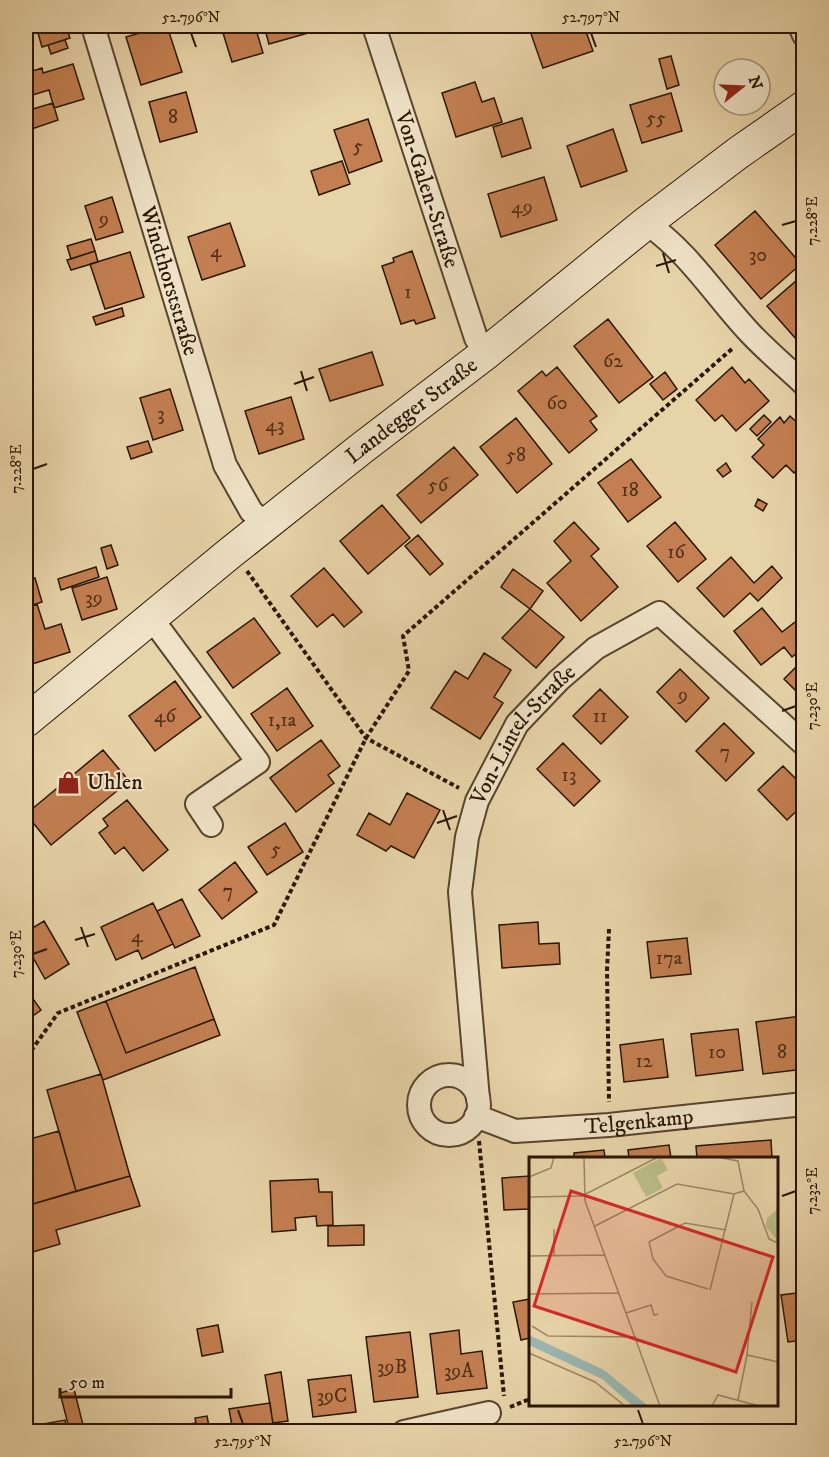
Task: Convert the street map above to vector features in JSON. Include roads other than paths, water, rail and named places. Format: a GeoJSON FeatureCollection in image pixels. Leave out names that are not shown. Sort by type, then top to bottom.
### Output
{"type":"FeatureCollection","features":[{"type":"Feature","properties":{"kind":"main road","name":"Landegger Straße"},"geometry":{"type":"LineString","coordinates":[[26,721],[230,553],[485,354],[646,223],[738,153],[804,107]]}},
{"type":"Feature","properties":{"kind":"street","name":"Windthorststraße"},"geometry":{"type":"LineString","coordinates":[[93,26],[225,465],[251,511],[265,525]]}},
{"type":"Feature","properties":{"kind":"street","name":"Von-Galen-Straße"},"geometry":{"type":"LineString","coordinates":[[374,26],[476,338],[485,354]]}},
{"type":"Feature","properties":{"kind":"street"},"geometry":{"type":"LineString","coordinates":[[800,26],[804,35]]}},
{"type":"Feature","properties":{"kind":"street"},"geometry":{"type":"LineString","coordinates":[[646,223],[660,232],[750,333],[804,384]]}},
{"type":"Feature","properties":{"kind":"street","name":"Von-Lintel-Straße"},"geometry":{"type":"LineString","coordinates":[[477,1108],[460,892],[467,837],[477,801],[517,724],[559,680],[596,648],[659,613],[804,744]]}},
{"type":"Feature","properties":{"kind":"street"},"geometry":{"type":"LineString","coordinates":[[152,619],[258,762],[197,804],[210,825]]}},
{"type":"Feature","properties":{"kind":"street","name":"Telgenkamp"},"geometry":{"type":"LineString","coordinates":[[477,1108],[515,1131],[609,1125],[804,1104]]}},
{"type":"Feature","properties":{"kind":"street"},"geometry":{"type":"LineString","coordinates":[[404,1431],[496,1405]]}},
{"type":"Feature","properties":{"kind":"place","name":"Uhlen"},"geometry":{"type":"Point","coordinates":[69,782]}}]}
